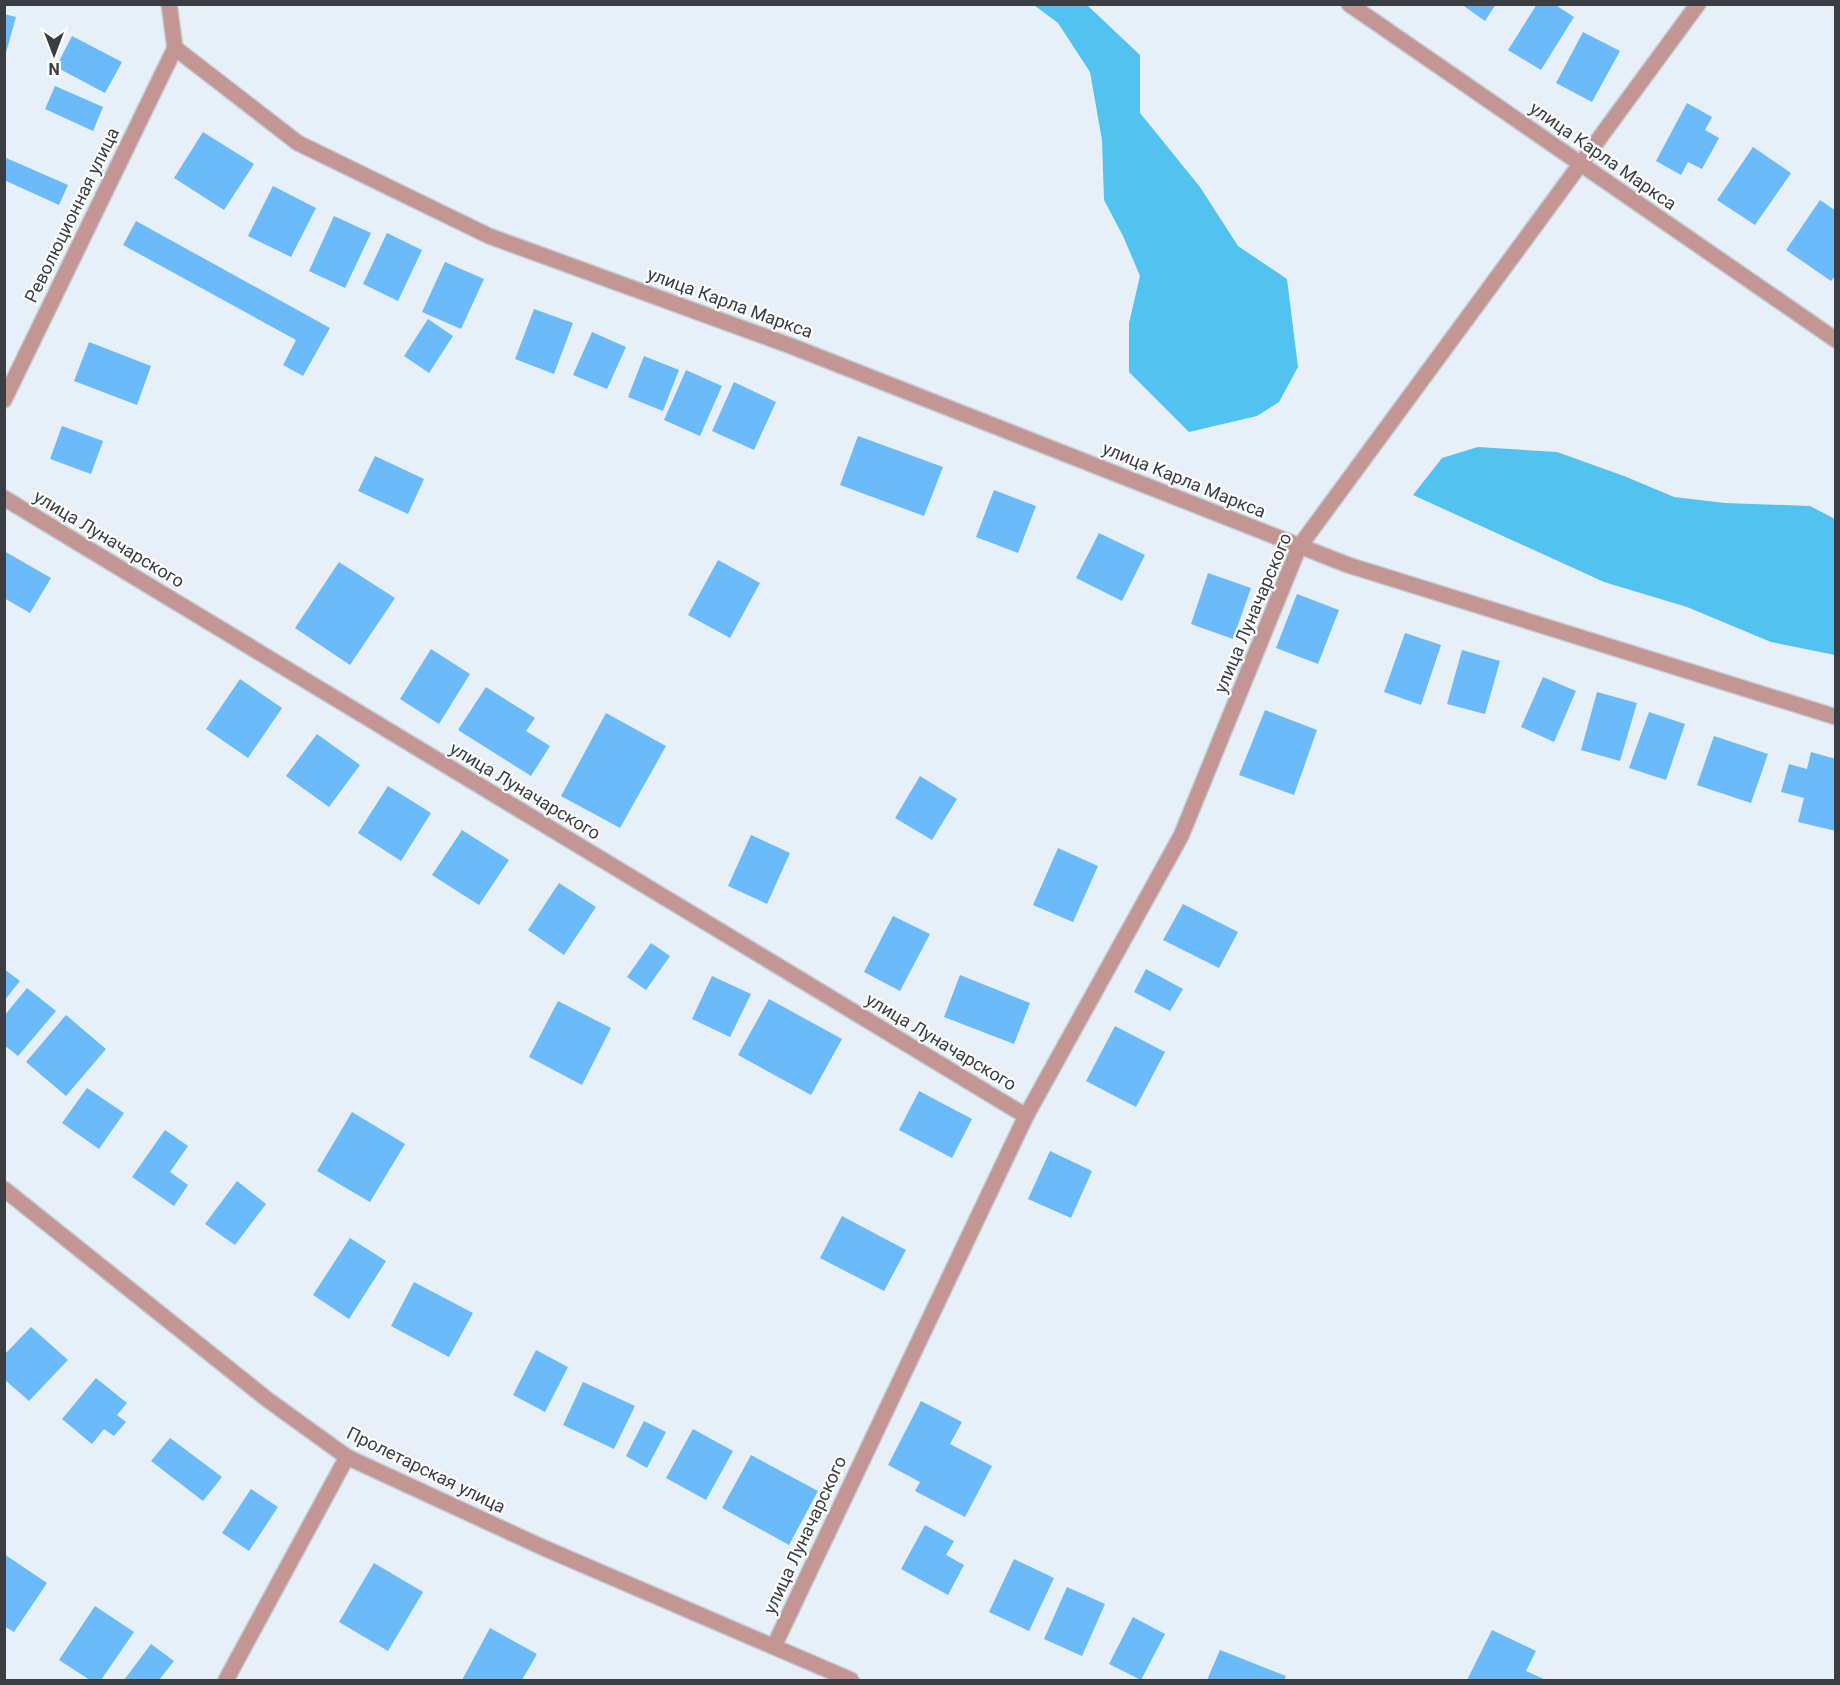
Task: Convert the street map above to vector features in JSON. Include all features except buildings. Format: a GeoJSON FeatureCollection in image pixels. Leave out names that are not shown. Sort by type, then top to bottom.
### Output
{"type":"FeatureCollection","features":[{"type":"Feature","properties":{"kind":"street"},"geometry":{"type":"LineString","coordinates":[[169,4],[175,48]]}},
{"type":"Feature","properties":{"kind":"street","name":"улица Карла Маркса"},"geometry":{"type":"LineString","coordinates":[[1349,4],[1836,340]]}},
{"type":"Feature","properties":{"kind":"street","name":"улица Луначарского"},"geometry":{"type":"LineString","coordinates":[[774,1646],[1026,1116],[1181,836],[1299,547],[1698,4]]}},
{"type":"Feature","properties":{"kind":"street","name":"Революционная улица"},"geometry":{"type":"LineString","coordinates":[[4,400],[175,48]]}},
{"type":"Feature","properties":{"kind":"street","name":"улица Карла Маркса"},"geometry":{"type":"LineString","coordinates":[[175,48],[298,143],[489,236],[790,346],[1359,569],[1836,717]]}},
{"type":"Feature","properties":{"kind":"street","name":"улица Луначарского"},"geometry":{"type":"LineString","coordinates":[[4,498],[1026,1116]]}},
{"type":"Feature","properties":{"kind":"street","name":"Пролетарская улица"},"geometry":{"type":"LineString","coordinates":[[4,1189],[268,1400],[347,1457],[544,1548],[851,1680]]}},
{"type":"Feature","properties":{"kind":"street"},"geometry":{"type":"LineString","coordinates":[[226,1680],[347,1457]]}},
{"type":"Feature","properties":{"kind":"water"},"geometry":{"type":"Polygon","coordinates":[[[1034,5],[1087,5],[1140,55],[1140,113],[1200,187],[1238,246],[1287,279],[1298,367],[1279,402],[1257,416],[1189,432],[1129,372],[1129,323],[1140,276],[1104,200],[1102,140],[1090,72],[1058,23],[1034,5]]]}},
{"type":"Feature","properties":{"kind":"water"},"geometry":{"type":"Polygon","coordinates":[[[1478,447],[1557,452],[1674,497],[1725,503],[1810,506],[1835,519],[1835,655],[1771,642],[1687,607],[1604,582],[1413,495],[1442,458],[1478,447]]]}}]}
